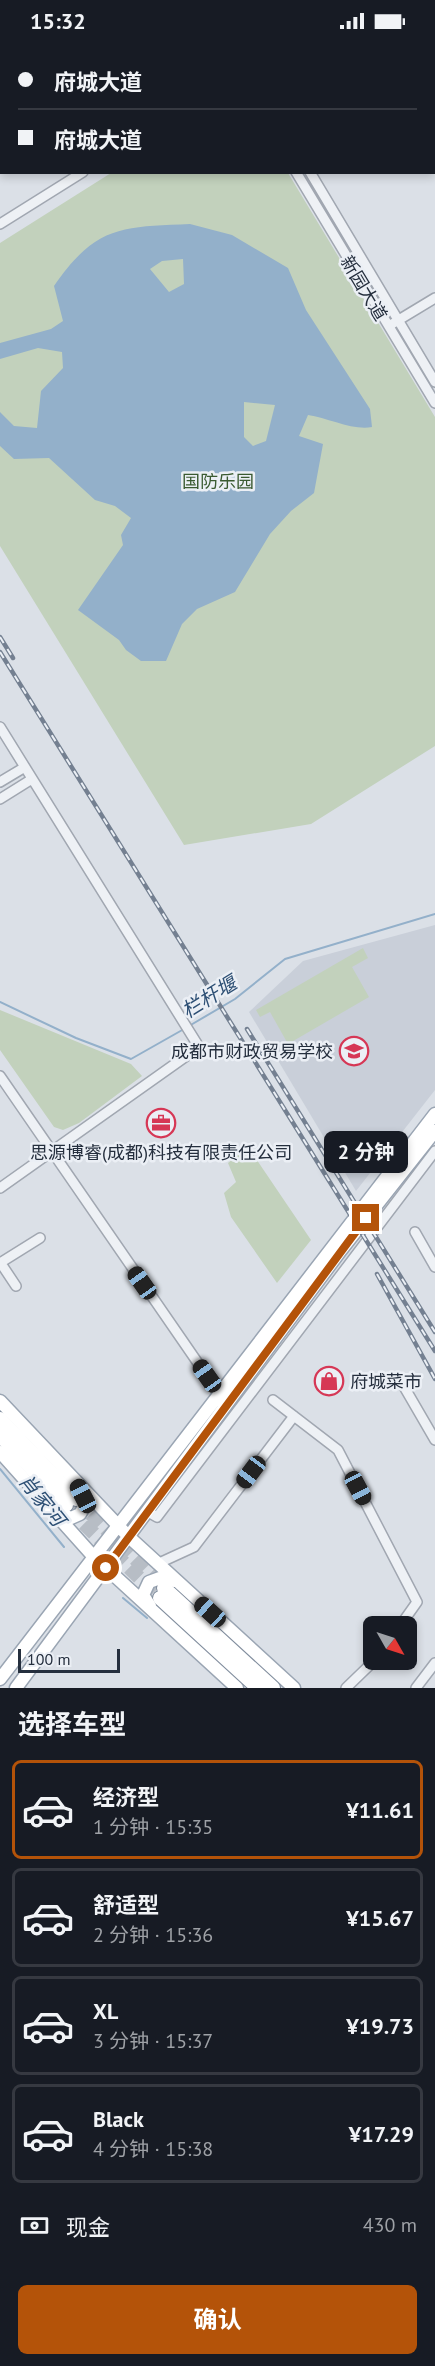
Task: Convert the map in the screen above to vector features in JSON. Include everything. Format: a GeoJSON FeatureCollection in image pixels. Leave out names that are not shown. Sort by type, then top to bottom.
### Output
{"type":"FeatureCollection","features":[{"type":"Feature","properties":{"kind":"highway"},"geometry":{"type":"LineString","coordinates":[[0,1419],[71,1502],[0,1435]]}},
{"type":"Feature","properties":{"kind":"highway"},"geometry":{"type":"LineString","coordinates":[[167,1589],[258,1688]]}},
{"type":"Feature","properties":{"kind":"highway"},"geometry":{"type":"LineString","coordinates":[[167,1589],[273,1688]]}},
{"type":"Feature","properties":{"kind":"main road"},"geometry":{"type":"LineString","coordinates":[[0,1679],[116,1524],[220,1395],[435,1114]]}},
{"type":"Feature","properties":{"kind":"main road"},"geometry":{"type":"LineString","coordinates":[[16,1688],[341,1250],[435,1131]]}},
{"type":"Feature","properties":{"kind":"main road"},"geometry":{"type":"LineString","coordinates":[[0,1401],[129,1538],[157,1564],[167,1589]]}},
{"type":"Feature","properties":{"kind":"main road"},"geometry":{"type":"LineString","coordinates":[[0,1452],[93,1556],[237,1688]]}},
{"type":"Feature","properties":{"kind":"main road"},"geometry":{"type":"LineString","coordinates":[[49,1506],[70,1518],[80,1515],[86,1503],[76,1481]]}},
{"type":"Feature","properties":{"kind":"main road"},"geometry":{"type":"LineString","coordinates":[[152,1611],[143,1595],[149,1582],[160,1578],[167,1589],[294,1688]]}},
{"type":"Feature","properties":{"kind":"street"},"geometry":{"type":"LineString","coordinates":[[0,224],[80,174]]}},
{"type":"Feature","properties":{"kind":"street","name":"新园大道"},"geometry":{"type":"LineString","coordinates":[[297,174],[387,327],[435,403]]}},
{"type":"Feature","properties":{"kind":"street","name":"新园大道"},"geometry":{"type":"LineString","coordinates":[[311,174],[435,382]]}},
{"type":"Feature","properties":{"kind":"street"},"geometry":{"type":"LineString","coordinates":[[387,327],[435,298]]}},
{"type":"Feature","properties":{"kind":"street"},"geometry":{"type":"LineString","coordinates":[[0,727],[199,1047],[0,1188]]}},
{"type":"Feature","properties":{"kind":"street"},"geometry":{"type":"LineString","coordinates":[[0,782],[25,767]]}},
{"type":"Feature","properties":{"kind":"street"},"geometry":{"type":"LineString","coordinates":[[0,798],[32,779]]}},
{"type":"Feature","properties":{"kind":"street"},"geometry":{"type":"LineString","coordinates":[[0,1076],[220,1395]]}},
{"type":"Feature","properties":{"kind":"street"},"geometry":{"type":"LineString","coordinates":[[148,1512],[157,1517],[435,1151]]}},
{"type":"Feature","properties":{"kind":"street"},"geometry":{"type":"LineString","coordinates":[[415,1232],[435,1267]]}},
{"type":"Feature","properties":{"kind":"street"},"geometry":{"type":"LineString","coordinates":[[16,1286],[0,1262],[40,1238]]}},
{"type":"Feature","properties":{"kind":"street"},"geometry":{"type":"LineString","coordinates":[[399,1378],[435,1440]]}},
{"type":"Feature","properties":{"kind":"street"},"geometry":{"type":"LineString","coordinates":[[273,1400],[338,1450],[417,1602],[407,1616]]}},
{"type":"Feature","properties":{"kind":"street"},"geometry":{"type":"LineString","coordinates":[[157,1564],[194,1547],[294,1416]]}},
{"type":"Feature","properties":{"kind":"street"},"geometry":{"type":"LineString","coordinates":[[416,1688],[435,1664]]}},
{"type":"Feature","properties":{"kind":"street"},"geometry":{"type":"LineString","coordinates":[[346,1688],[365,1670]]}},
{"type":"Feature","properties":{"kind":"shaded area","name":"成都市财政贸易学校"},"geometry":{"type":"Polygon","coordinates":[[[435,925],[435,1090],[356,1191],[249,1012],[303,961],[435,925]]]}},
{"type":"Feature","properties":{"kind":"green space","name":"国防乐园"},"geometry":{"type":"Polygon","coordinates":[[[109,174],[289,174],[435,417],[435,746],[311,824],[184,845],[0,546],[0,243],[109,174]]]}},
{"type":"Feature","properties":{"kind":"green space"},"geometry":{"type":"Polygon","coordinates":[[[363,948],[368,958],[352,967],[369,997],[288,1044],[270,1012],[260,1017],[256,1010],[363,948]]]}},
{"type":"Feature","properties":{"kind":"green space"},"geometry":{"type":"Polygon","coordinates":[[[0,1010],[131,1064],[142,1076],[79,1123],[63,1130],[54,1127],[0,1050],[0,1010]]]}},
{"type":"Feature","properties":{"kind":"green space"},"geometry":{"type":"Polygon","coordinates":[[[248,1147],[311,1240],[277,1283],[231,1217],[224,1193],[236,1182],[228,1163],[248,1147]]]}},
{"type":"Feature","properties":{"kind":"water"},"geometry":{"type":"Polygon","coordinates":[[[190,224],[232,235],[288,268],[306,310],[370,409],[372,427],[349,426],[308,415],[299,436],[323,444],[314,493],[291,511],[270,534],[235,592],[197,609],[182,624],[166,661],[141,661],[126,650],[119,640],[78,610],[123,545],[121,535],[131,518],[115,506],[95,500],[49,458],[14,459],[0,446],[0,412],[14,426],[37,428],[41,391],[63,368],[62,352],[38,348],[0,359],[0,343],[51,329],[63,321],[54,286],[83,251],[98,240],[128,229],[190,224]],[[183,259],[162,261],[150,269],[169,292],[184,284],[183,259]],[[244,402],[244,437],[253,446],[266,441],[275,405],[244,402]]]}},
{"type":"Feature","properties":{"kind":"waterway","name":"栏杆堰"},"geometry":{"type":"LineString","coordinates":[[189,1026],[235,999],[285,959],[435,914]]}},
{"type":"Feature","properties":{"kind":"waterway","name":"栏杆堰"},"geometry":{"type":"LineString","coordinates":[[0,1002],[76,1038],[131,1059],[184,1029]]}},
{"type":"Feature","properties":{"kind":"waterway","name":"肖家河"},"geometry":{"type":"LineString","coordinates":[[0,1469],[64,1547]]}},
{"type":"Feature","properties":{"kind":"waterway","name":"肖家河"},"geometry":{"type":"LineString","coordinates":[[123,1598],[147,1618]]}},
{"type":"Feature","properties":{"kind":"waterway","name":"肖家河"},"geometry":{"type":"LineString","coordinates":[[213,1674],[228,1688]]}},
{"type":"Feature","properties":{"kind":"tunnel"},"geometry":{"type":"LineString","coordinates":[[76,1499],[163,1587]]}},
{"type":"Feature","properties":{"kind":"tunnel"},"geometry":{"type":"LineString","coordinates":[[69,1509],[160,1598]]}},
{"type":"Feature","properties":{"kind":"railway"},"geometry":{"type":"LineString","coordinates":[[0,637],[13,658]]}},
{"type":"Feature","properties":{"kind":"railway"},"geometry":{"type":"LineString","coordinates":[[0,652],[435,1351]]}},
{"type":"Feature","properties":{"kind":"railway"},"geometry":{"type":"LineString","coordinates":[[247,1029],[435,1332]]}},
{"type":"Feature","properties":{"kind":"railway"},"geometry":{"type":"LineString","coordinates":[[377,1274],[435,1379]]}},
{"type":"Feature","properties":{"kind":"place","name":"成都市财政贸易学校"},"geometry":{"type":"Point","coordinates":[354,1051]}},
{"type":"Feature","properties":{"kind":"place","name":"思源博睿(成都)科技有限责任公司"},"geometry":{"type":"Point","coordinates":[161,1123]}},
{"type":"Feature","properties":{"kind":"place","name":"府城菜市"},"geometry":{"type":"Point","coordinates":[329,1381]}},
{"type":"Feature","properties":{"kind":"route"},"geometry":{"type":"LineString","coordinates":[[106,1568],[366,1218]]}}]}
